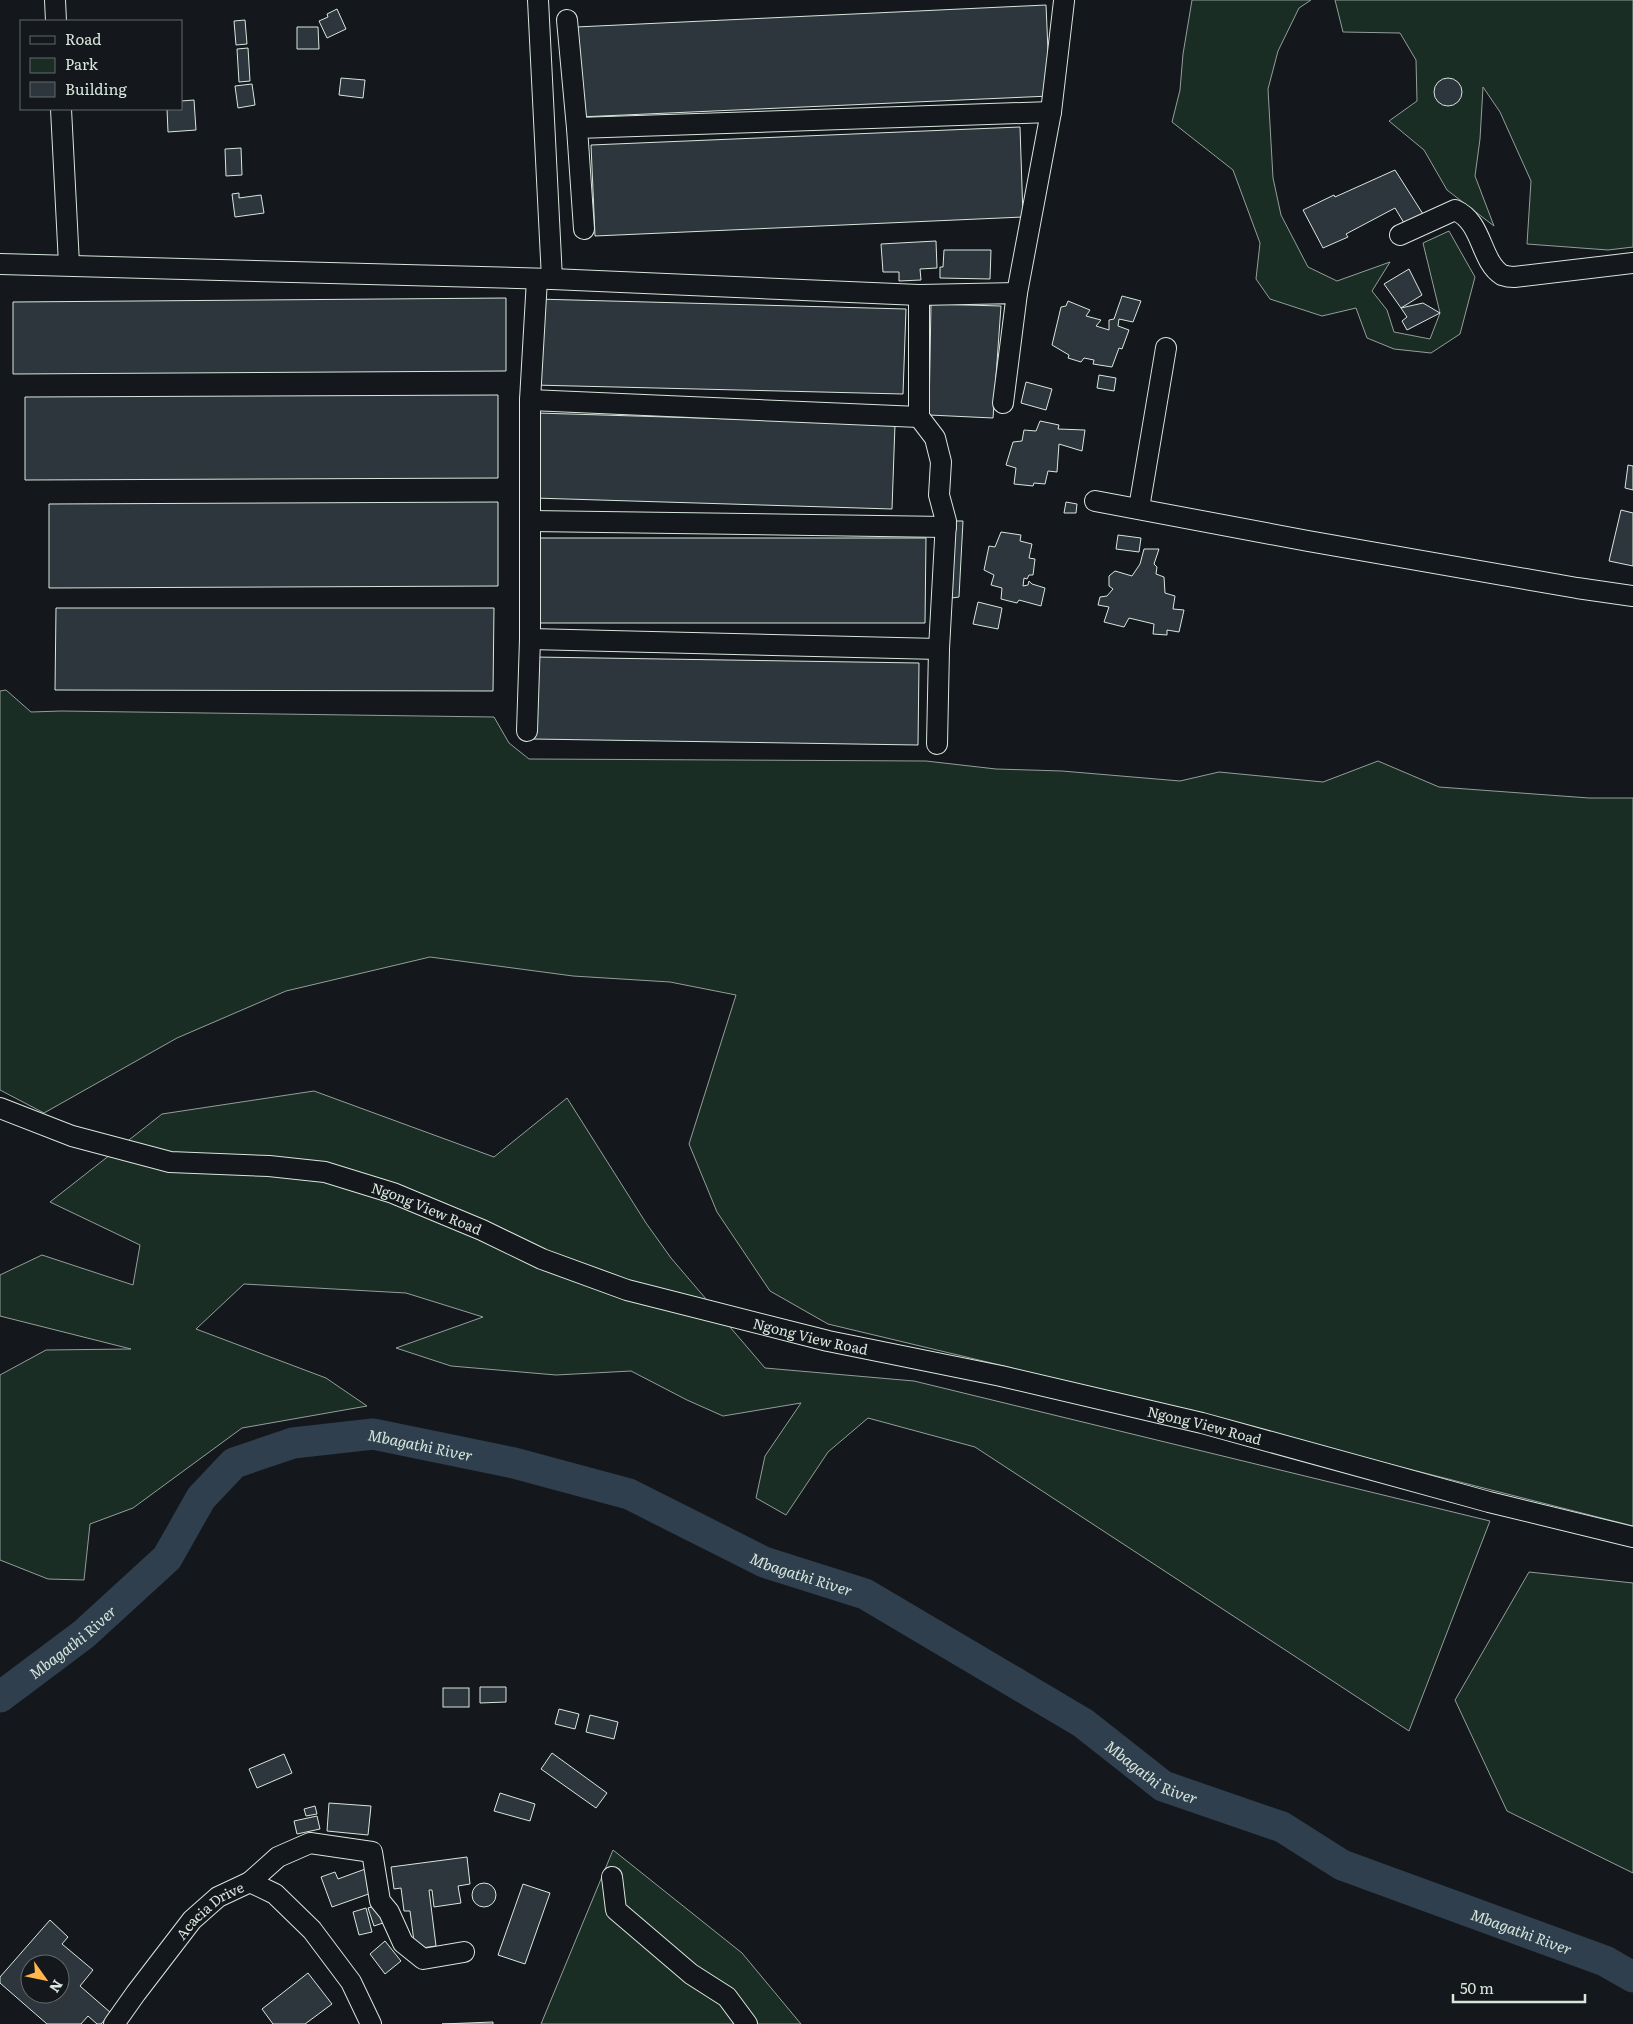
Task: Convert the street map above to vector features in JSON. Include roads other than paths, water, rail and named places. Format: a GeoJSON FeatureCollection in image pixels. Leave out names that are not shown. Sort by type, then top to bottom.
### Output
{"type":"FeatureCollection","features":[{"type":"Feature","properties":{"kind":"street"},"geometry":{"type":"LineString","coordinates":[[55,0],[56,20]]}},
{"type":"Feature","properties":{"kind":"street"},"geometry":{"type":"LineString","coordinates":[[527,731],[530,639],[530,400],[544,279],[538,0]]}},
{"type":"Feature","properties":{"kind":"street"},"geometry":{"type":"LineString","coordinates":[[1004,402],[1017,293],[1051,112],[1064,1]]}},
{"type":"Feature","properties":{"kind":"street"},"geometry":{"type":"LineString","coordinates":[[567,20],[584,229]]}},
{"type":"Feature","properties":{"kind":"street"},"geometry":{"type":"LineString","coordinates":[[61,110],[69,264]]}},
{"type":"Feature","properties":{"kind":"street"},"geometry":{"type":"LineString","coordinates":[[577,128],[1051,112]]}},
{"type":"Feature","properties":{"kind":"street"},"geometry":{"type":"LineString","coordinates":[[1400,235],[1455,210],[1464,214],[1471,223],[1494,266],[1502,275],[1514,278],[1633,264]]}},
{"type":"Feature","properties":{"kind":"street"},"geometry":{"type":"LineString","coordinates":[[0,264],[69,264],[544,279],[919,296],[1017,293]]}},
{"type":"Feature","properties":{"kind":"street"},"geometry":{"type":"LineString","coordinates":[[919,296],[919,417],[935,438],[941,462],[939,495],[946,521],[939,650],[937,744]]}},
{"type":"Feature","properties":{"kind":"street"},"geometry":{"type":"LineString","coordinates":[[1139,508],[1166,348]]}},
{"type":"Feature","properties":{"kind":"street"},"geometry":{"type":"LineString","coordinates":[[530,400],[919,417]]}},
{"type":"Feature","properties":{"kind":"street"},"geometry":{"type":"LineString","coordinates":[[1095,501],[1308,541],[1633,596]]}},
{"type":"Feature","properties":{"kind":"street"},"geometry":{"type":"LineString","coordinates":[[531,520],[946,527]]}},
{"type":"Feature","properties":{"kind":"street"},"geometry":{"type":"LineString","coordinates":[[530,639],[939,650]]}},
{"type":"Feature","properties":{"kind":"street","name":"Ngong View Road"},"geometry":{"type":"LineString","coordinates":[[0,1108],[72,1136],[170,1162],[269,1166],[324,1172],[393,1193],[482,1230],[542,1259],[627,1290],[828,1341],[1001,1376],[1202,1423],[1489,1502],[1633,1537]]}},
{"type":"Feature","properties":{"kind":"street"},"geometry":{"type":"LineString","coordinates":[[250,1882],[278,1858],[310,1843],[372,1852],[380,1901],[389,1912],[403,1943],[423,1959],[464,1952]]}},
{"type":"Feature","properties":{"kind":"street"},"geometry":{"type":"LineString","coordinates":[[612,1877],[616,1910],[692,1974],[727,1997],[748,2024]]}},
{"type":"Feature","properties":{"kind":"street","name":"Acacia Drive"},"geometry":{"type":"LineString","coordinates":[[114,2024],[192,1920],[218,1897],[250,1882],[275,1894],[312,1930],[351,1982],[371,2024]]}},
{"type":"Feature","properties":{"kind":"waterway","name":"Mbagathi River"},"geometry":{"type":"LineString","coordinates":[[0,1697],[84,1634],[167,1558],[201,1498],[234,1463],[293,1443],[373,1434],[514,1463],[629,1494],[764,1562],[865,1594],[1083,1723],[1163,1786],[1282,1827],[1342,1865],[1605,1961],[1633,1977]]}}]}
